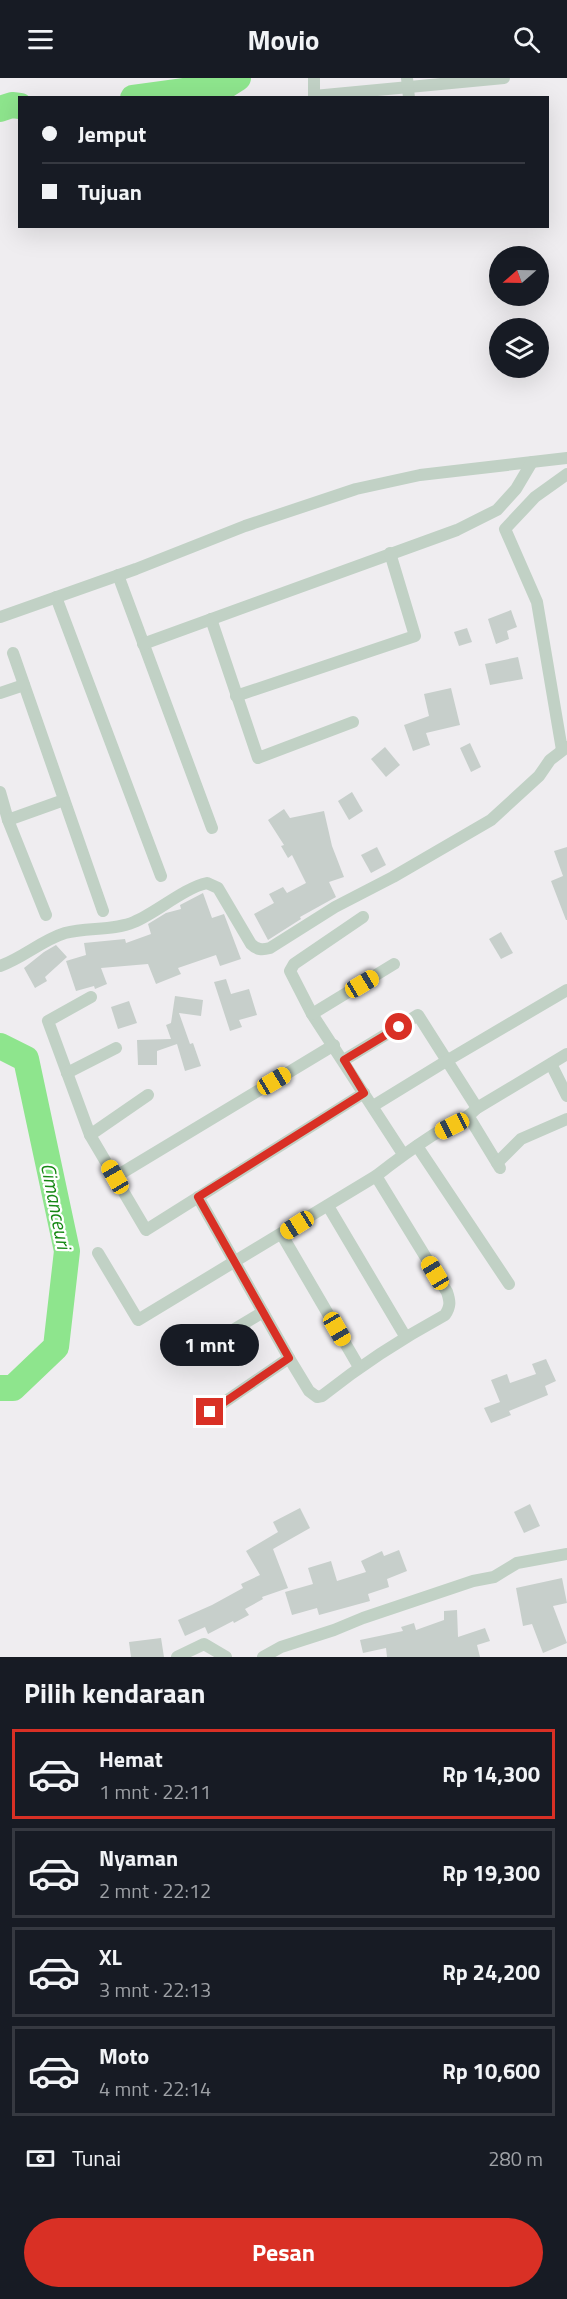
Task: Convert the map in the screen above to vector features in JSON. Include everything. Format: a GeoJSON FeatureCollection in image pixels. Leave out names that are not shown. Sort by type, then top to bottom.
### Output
{"type":"FeatureCollection","features":[{"type":"Feature","properties":{"kind":"street"},"geometry":{"type":"LineString","coordinates":[[314,78],[314,96],[504,78]]}},
{"type":"Feature","properties":{"kind":"street"},"geometry":{"type":"LineString","coordinates":[[0,617],[245,526],[356,489],[420,475],[567,458]]}},
{"type":"Feature","properties":{"kind":"street"},"geometry":{"type":"LineString","coordinates":[[143,644],[457,530],[497,510],[516,489],[531,462]]}},
{"type":"Feature","properties":{"kind":"street"},"geometry":{"type":"LineString","coordinates":[[0,966],[66,933],[118,926],[136,921],[207,884],[218,888],[251,944],[256,949],[270,948],[335,907],[393,877],[491,820],[539,777],[549,760],[565,749],[537,602],[505,529],[535,497],[567,474]]}},
{"type":"Feature","properties":{"kind":"street"},"geometry":{"type":"LineString","coordinates":[[236,696],[415,636],[390,553]]}},
{"type":"Feature","properties":{"kind":"street"},"geometry":{"type":"LineString","coordinates":[[118,575],[212,828]]}},
{"type":"Feature","properties":{"kind":"street"},"geometry":{"type":"LineString","coordinates":[[56,597],[162,876]]}},
{"type":"Feature","properties":{"kind":"street"},"geometry":{"type":"LineString","coordinates":[[211,619],[258,758],[353,722]]}},
{"type":"Feature","properties":{"kind":"street"},"geometry":{"type":"LineString","coordinates":[[14,653],[103,911]]}},
{"type":"Feature","properties":{"kind":"street"},"geometry":{"type":"LineString","coordinates":[[0,693],[24,685]]}},
{"type":"Feature","properties":{"kind":"street"},"geometry":{"type":"LineString","coordinates":[[0,792],[46,915]]}},
{"type":"Feature","properties":{"kind":"street"},"geometry":{"type":"LineString","coordinates":[[9,820],[64,800]]}},
{"type":"Feature","properties":{"kind":"street"},"geometry":{"type":"LineString","coordinates":[[363,917],[291,968],[291,976],[312,1014],[403,1154]]}},
{"type":"Feature","properties":{"kind":"street"},"geometry":{"type":"LineString","coordinates":[[312,1014],[394,964]]}},
{"type":"Feature","properties":{"kind":"street"},"geometry":{"type":"LineString","coordinates":[[373,1106],[567,990]]}},
{"type":"Feature","properties":{"kind":"street"},"geometry":{"type":"LineString","coordinates":[[91,997],[48,1021],[90,1135],[146,1230],[364,1093]]}},
{"type":"Feature","properties":{"kind":"street"},"geometry":{"type":"LineString","coordinates":[[344,1060],[418,1015],[448,1060],[499,1166],[521,1139],[567,1119]]}},
{"type":"Feature","properties":{"kind":"street"},"geometry":{"type":"LineString","coordinates":[[115,1177],[334,1046]]}},
{"type":"Feature","properties":{"kind":"street"},"geometry":{"type":"LineString","coordinates":[[67,1073],[116,1048]]}},
{"type":"Feature","properties":{"kind":"street"},"geometry":{"type":"LineString","coordinates":[[98,1252],[138,1320],[282,1235],[376,1176],[403,1154],[567,1054]]}},
{"type":"Feature","properties":{"kind":"street"},"geometry":{"type":"LineString","coordinates":[[551,1064],[567,1096]]}},
{"type":"Feature","properties":{"kind":"street"},"geometry":{"type":"LineString","coordinates":[[90,1135],[148,1095]]}},
{"type":"Feature","properties":{"kind":"street"},"geometry":{"type":"LineString","coordinates":[[417,1146],[509,1284]]}},
{"type":"Feature","properties":{"kind":"street"},"geometry":{"type":"LineString","coordinates":[[198,1197],[289,1358],[309,1390],[317,1397],[322,1396],[359,1367],[405,1336],[445,1315],[450,1301],[376,1176]]}},
{"type":"Feature","properties":{"kind":"street"},"geometry":{"type":"LineString","coordinates":[[328,1206],[405,1336]]}},
{"type":"Feature","properties":{"kind":"street"},"geometry":{"type":"LineString","coordinates":[[282,1235],[359,1367]]}},
{"type":"Feature","properties":{"kind":"street"},"geometry":{"type":"LineString","coordinates":[[183,1360],[263,1312]]}},
{"type":"Feature","properties":{"kind":"street"},"geometry":{"type":"LineString","coordinates":[[210,1412],[289,1358]]}},
{"type":"Feature","properties":{"kind":"street"},"geometry":{"type":"LineString","coordinates":[[263,1657],[281,1647],[363,1618],[473,1581],[494,1577],[517,1563],[567,1554]]}},
{"type":"Feature","properties":{"kind":"street"},"geometry":{"type":"LineString","coordinates":[[177,1657],[204,1644],[226,1657]]}},
{"type":"Feature","properties":{"kind":"building"},"geometry":{"type":"Polygon","coordinates":[[[511,610],[517,627],[507,631],[509,639],[496,644],[488,619],[511,610]]]}},
{"type":"Feature","properties":{"kind":"building"},"geometry":{"type":"Polygon","coordinates":[[[467,628],[472,642],[459,646],[454,632],[467,628]]]}},
{"type":"Feature","properties":{"kind":"building"},"geometry":{"type":"Polygon","coordinates":[[[518,657],[523,679],[490,685],[485,664],[518,657]]]}},
{"type":"Feature","properties":{"kind":"building"},"geometry":{"type":"Polygon","coordinates":[[[451,688],[460,725],[426,733],[430,745],[413,751],[404,725],[429,716],[424,694],[451,688]]]}},
{"type":"Feature","properties":{"kind":"building"},"geometry":{"type":"Polygon","coordinates":[[[470,743],[481,767],[471,772],[460,748],[470,743]]]}},
{"type":"Feature","properties":{"kind":"building"},"geometry":{"type":"Polygon","coordinates":[[[385,747],[400,765],[386,777],[371,759],[385,747]]]}},
{"type":"Feature","properties":{"kind":"building"},"geometry":{"type":"Polygon","coordinates":[[[352,792],[363,811],[349,820],[338,801],[352,792]]]}},
{"type":"Feature","properties":{"kind":"building"},"geometry":{"type":"Polygon","coordinates":[[[284,809],[290,818],[324,811],[332,846],[344,877],[329,882],[336,897],[300,917],[301,919],[268,940],[254,914],[274,903],[269,894],[283,887],[287,893],[306,883],[292,855],[288,858],[281,846],[284,845],[268,820],[284,809]]]}},
{"type":"Feature","properties":{"kind":"building"},"geometry":{"type":"Polygon","coordinates":[[[377,847],[386,865],[371,873],[361,855],[377,847]]]}},
{"type":"Feature","properties":{"kind":"building"},"geometry":{"type":"Polygon","coordinates":[[[567,847],[566,920],[551,881],[563,876],[554,851],[567,847]]]}},
{"type":"Feature","properties":{"kind":"building"},"geometry":{"type":"Polygon","coordinates":[[[203,893],[212,918],[224,914],[241,959],[220,966],[216,955],[178,968],[181,974],[156,984],[148,964],[101,968],[107,984],[95,989],[94,986],[76,991],[66,961],[86,955],[84,943],[125,939],[126,943],[151,934],[148,924],[166,913],[181,909],[180,905],[203,893]]]}},
{"type":"Feature","properties":{"kind":"building"},"geometry":{"type":"Polygon","coordinates":[[[501,932],[513,953],[501,959],[489,939],[501,932]]]}},
{"type":"Feature","properties":{"kind":"building"},"geometry":{"type":"Polygon","coordinates":[[[56,945],[67,957],[45,977],[47,981],[35,988],[24,968],[56,945]]]}},
{"type":"Feature","properties":{"kind":"building"},"geometry":{"type":"Polygon","coordinates":[[[226,979],[231,994],[249,989],[257,1015],[239,1020],[242,1027],[230,1031],[214,982],[226,979]]]}},
{"type":"Feature","properties":{"kind":"building"},"geometry":{"type":"Polygon","coordinates":[[[175,996],[203,1000],[201,1016],[179,1013],[201,1066],[185,1071],[177,1044],[157,1051],[157,1065],[138,1065],[137,1040],[171,1039],[166,1025],[171,1023],[175,996]]]}},
{"type":"Feature","properties":{"kind":"building"},"geometry":{"type":"Polygon","coordinates":[[[129,1001],[137,1023],[118,1029],[111,1007],[129,1001]]]}},
{"type":"Feature","properties":{"kind":"building"},"geometry":{"type":"Polygon","coordinates":[[[546,1359],[556,1381],[545,1386],[548,1395],[509,1411],[511,1415],[491,1423],[484,1408],[500,1402],[491,1380],[507,1374],[510,1383],[536,1374],[532,1364],[546,1359]]]}},
{"type":"Feature","properties":{"kind":"building"},"geometry":{"type":"Polygon","coordinates":[[[530,1504],[540,1526],[524,1533],[514,1512],[530,1504]]]}},
{"type":"Feature","properties":{"kind":"building"},"geometry":{"type":"Polygon","coordinates":[[[300,1508],[310,1528],[273,1549],[288,1588],[262,1597],[263,1599],[245,1609],[249,1615],[234,1623],[233,1621],[208,1634],[205,1627],[185,1636],[178,1620],[243,1588],[241,1584],[260,1575],[246,1551],[278,1532],[273,1522],[300,1508]]]}},
{"type":"Feature","properties":{"kind":"building"},"geometry":{"type":"Polygon","coordinates":[[[399,1550],[407,1571],[387,1579],[389,1587],[368,1594],[370,1601],[319,1615],[317,1608],[292,1615],[285,1592],[313,1584],[308,1568],[331,1561],[337,1581],[366,1572],[361,1561],[382,1551],[384,1556],[399,1550]]]}},
{"type":"Feature","properties":{"kind":"building"},"geometry":{"type":"Polygon","coordinates":[[[562,1578],[567,1603],[553,1606],[567,1643],[543,1653],[532,1624],[523,1626],[516,1588],[562,1578]]]}},
{"type":"Feature","properties":{"kind":"building"},"geometry":{"type":"Polygon","coordinates":[[[457,1610],[458,1637],[485,1628],[490,1641],[477,1645],[480,1657],[387,1657],[386,1648],[363,1653],[360,1640],[403,1631],[401,1627],[414,1623],[416,1630],[444,1620],[444,1611],[457,1610]]]}},
{"type":"Feature","properties":{"kind":"building"},"geometry":{"type":"Polygon","coordinates":[[[161,1638],[164,1657],[131,1657],[129,1642],[161,1638]]]}},
{"type":"Feature","properties":{"kind":"waterway","name":"Cimanceuri"},"geometry":{"type":"LineString","coordinates":[[147,96],[227,85],[238,78]]}},
{"type":"Feature","properties":{"kind":"waterway","name":"Cimanceuri"},"geometry":{"type":"LineString","coordinates":[[0,109],[12,105],[18,106]]}},
{"type":"Feature","properties":{"kind":"waterway","name":"Cimanceuri"},"geometry":{"type":"LineString","coordinates":[[0,1046],[26,1059],[67,1251],[56,1347],[13,1388],[0,1388]]}},
{"type":"Feature","properties":{"kind":"route"},"geometry":{"type":"LineString","coordinates":[[210,1412],[289,1358],[198,1197],[364,1093],[344,1060],[399,1027]]}}]}
